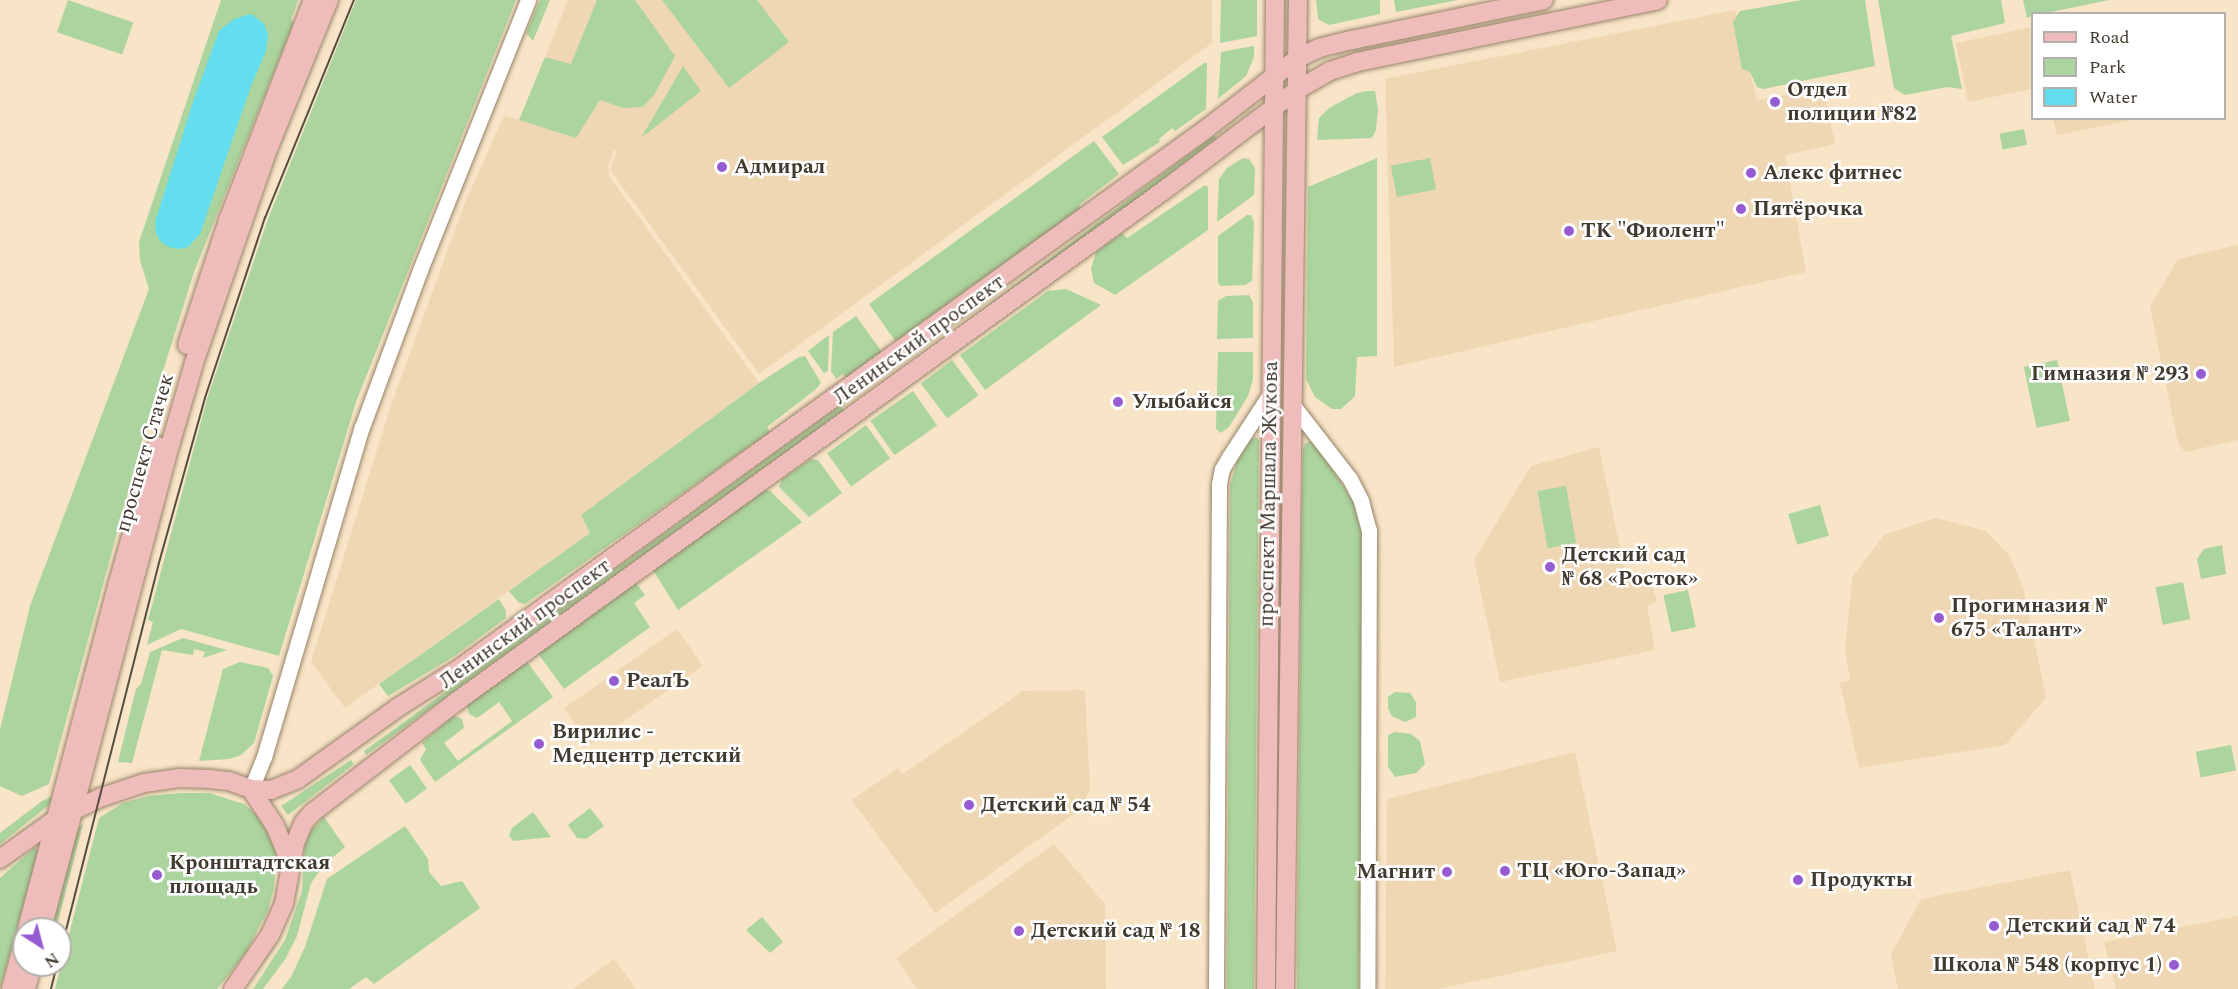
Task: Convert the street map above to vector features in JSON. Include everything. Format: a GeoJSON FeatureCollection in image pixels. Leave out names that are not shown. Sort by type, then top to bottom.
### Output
{"type":"FeatureCollection","features":[{"type":"Feature","properties":{"kind":"main road","name":"проспект Стачек"},"geometry":{"type":"LineString","coordinates":[[30,917],[117,586],[175,383],[228,220],[313,0]]}},
{"type":"Feature","properties":{"kind":"main road","name":"проспект Стачек"},"geometry":{"type":"LineString","coordinates":[[45,917],[166,459],[194,363],[273,137],[329,0]]}},
{"type":"Feature","properties":{"kind":"main road","name":"проспект Маршала Жукова"},"geometry":{"type":"LineString","coordinates":[[1266,989],[1275,0]]}},
{"type":"Feature","properties":{"kind":"main road","name":"проспект Маршала Жукова"},"geometry":{"type":"LineString","coordinates":[[1286,989],[1298,0]]}},
{"type":"Feature","properties":{"kind":"main road","name":"Ленинский проспект"},"geometry":{"type":"LineString","coordinates":[[251,789],[271,790],[298,779],[397,708],[460,668],[1197,136],[1298,58],[1319,48],[1352,40],[1544,0]]}},
{"type":"Feature","properties":{"kind":"main road","name":"Ленинский проспект"},"geometry":{"type":"LineString","coordinates":[[291,865],[295,843],[304,822],[312,813],[456,702],[1274,109],[1297,90],[1330,71],[1357,62],[1658,0]]}},
{"type":"Feature","properties":{"kind":"main road"},"geometry":{"type":"LineString","coordinates":[[0,859],[56,819],[120,790],[179,778],[229,782],[251,789],[275,826],[291,865],[284,903],[270,934],[233,989]]}},
{"type":"Feature","properties":{"kind":"street"},"geometry":{"type":"LineString","coordinates":[[251,789],[265,751],[362,427],[413,288],[528,0]]}},
{"type":"Feature","properties":{"kind":"street"},"geometry":{"type":"LineString","coordinates":[[1216,989],[1220,484],[1222,469],[1270,394]]}},
{"type":"Feature","properties":{"kind":"street"},"geometry":{"type":"LineString","coordinates":[[1293,404],[1350,479],[1361,501],[1369,530],[1367,989]]}},
{"type":"Feature","properties":{"kind":"shaded area"},"geometry":{"type":"Polygon","coordinates":[[[568,0],[1212,0],[1212,43],[759,374],[610,170],[617,151],[614,150],[608,166],[609,176],[759,383],[581,515],[590,533],[345,708],[311,662],[391,405],[466,200],[504,116],[520,120],[568,0]]]}},
{"type":"Feature","properties":{"kind":"shaded area"},"geometry":{"type":"Polygon","coordinates":[[[1735,10],[1757,100],[1823,88],[1835,144],[1785,155],[1806,272],[1394,367],[1385,79],[1735,10]]]}},
{"type":"Feature","properties":{"kind":"shaded area"},"geometry":{"type":"Polygon","coordinates":[[[2031,27],[2031,89],[1968,102],[1956,43],[2031,27]]]}},
{"type":"Feature","properties":{"kind":"shaded area"},"geometry":{"type":"Polygon","coordinates":[[[2053,120],[2132,120],[2057,135],[2053,120]]]}},
{"type":"Feature","properties":{"kind":"shaded area","name":"Гимназия № 293"},"geometry":{"type":"Polygon","coordinates":[[[2238,245],[2238,440],[2185,452],[2178,443],[2150,307],[2178,259],[2238,245]]]}},
{"type":"Feature","properties":{"kind":"shaded area","name":"Детский сад № 68 «Росток»"},"geometry":{"type":"Polygon","coordinates":[[[1599,447],[1626,577],[1639,575],[1641,585],[1652,584],[1657,602],[1647,606],[1655,650],[1500,682],[1474,560],[1531,466],[1599,447]]]}},
{"type":"Feature","properties":{"kind":"shaded area","name":"Прогимназия № 675 «Талант»"},"geometry":{"type":"Polygon","coordinates":[[[1936,518],[1986,531],[2009,555],[2023,587],[2046,698],[2005,745],[1859,768],[1840,683],[1850,680],[1845,650],[1852,578],[1885,534],[1936,518]]]}},
{"type":"Feature","properties":{"kind":"shaded area"},"geometry":{"type":"Polygon","coordinates":[[[677,629],[703,666],[590,745],[564,708],[677,629]]]}},
{"type":"Feature","properties":{"kind":"shaded area","name":"Детский сад № 54"},"geometry":{"type":"Polygon","coordinates":[[[1085,690],[1090,789],[1081,809],[935,913],[852,800],[898,768],[903,774],[1023,691],[1085,690]]]}},
{"type":"Feature","properties":{"kind":"shaded area"},"geometry":{"type":"Polygon","coordinates":[[[1575,752],[1617,951],[1438,989],[1385,989],[1387,799],[1575,752]]]}},
{"type":"Feature","properties":{"kind":"shaded area","name":"Детский сад № 18"},"geometry":{"type":"Polygon","coordinates":[[[1054,844],[1105,904],[1106,989],[917,989],[896,958],[1054,844]]]}},
{"type":"Feature","properties":{"kind":"shaded area","name":"Детский сад № 74"},"geometry":{"type":"Polygon","coordinates":[[[2070,870],[2095,989],[1898,989],[1891,954],[1921,899],[2070,870]]]}},
{"type":"Feature","properties":{"kind":"shaded area","name":"Школа № 548 (корпус 1)"},"geometry":{"type":"Polygon","coordinates":[[[2238,916],[2238,989],[2116,989],[2104,942],[2238,916]]]}},
{"type":"Feature","properties":{"kind":"shaded area"},"geometry":{"type":"Polygon","coordinates":[[[614,959],[636,989],[573,989],[614,959]]]}},
{"type":"Feature","properties":{"kind":"green space"},"geometry":{"type":"Polygon","coordinates":[[[68,0],[133,22],[122,55],[57,32],[68,0]]]}},
{"type":"Feature","properties":{"kind":"green space"},"geometry":{"type":"Polygon","coordinates":[[[221,0],[298,0],[291,20],[294,22],[194,272],[147,422],[49,784],[22,796],[0,786],[0,730],[30,606],[149,289],[140,260],[139,242],[221,0]]]}},
{"type":"Feature","properties":{"kind":"green space"},"geometry":{"type":"Polygon","coordinates":[[[356,0],[516,0],[356,402],[279,656],[181,629],[147,645],[153,622],[148,620],[207,399],[268,219],[356,0]]]}},
{"type":"Feature","properties":{"kind":"green space"},"geometry":{"type":"Polygon","coordinates":[[[540,0],[550,0],[533,41],[526,33],[540,0]]]}},
{"type":"Feature","properties":{"kind":"green space"},"geometry":{"type":"Polygon","coordinates":[[[597,0],[635,0],[675,56],[654,95],[643,107],[623,108],[600,100],[576,138],[519,120],[545,57],[571,64],[597,0]]]}},
{"type":"Feature","properties":{"kind":"green space"},"geometry":{"type":"Polygon","coordinates":[[[662,0],[757,0],[789,42],[729,88],[662,0]]]}},
{"type":"Feature","properties":{"kind":"green space"},"geometry":{"type":"Polygon","coordinates":[[[1221,0],[1257,0],[1257,36],[1220,43],[1221,0]]]}},
{"type":"Feature","properties":{"kind":"green space"},"geometry":{"type":"Polygon","coordinates":[[[1316,0],[1380,0],[1380,14],[1329,25],[1318,19],[1316,0]]]}},
{"type":"Feature","properties":{"kind":"green space"},"geometry":{"type":"Polygon","coordinates":[[[1394,0],[1458,0],[1396,12],[1394,0]]]}},
{"type":"Feature","properties":{"kind":"green space"},"geometry":{"type":"Polygon","coordinates":[[[1802,0],[1865,0],[1875,66],[1763,89],[1757,87],[1750,72],[1742,69],[1733,22],[1740,11],[1802,0]]]}},
{"type":"Feature","properties":{"kind":"green space"},"geometry":{"type":"Polygon","coordinates":[[[1878,0],[2001,0],[2005,23],[1951,36],[1962,89],[1947,87],[1905,95],[1894,88],[1878,0]]]}},
{"type":"Feature","properties":{"kind":"green space"},"geometry":{"type":"Polygon","coordinates":[[[2023,0],[2109,0],[2051,12],[2031,12],[2031,16],[2027,18],[2023,0]]]}},
{"type":"Feature","properties":{"kind":"green space"},"geometry":{"type":"Polygon","coordinates":[[[1254,46],[1254,57],[1246,76],[1218,99],[1221,52],[1254,46]]]}},
{"type":"Feature","properties":{"kind":"green space"},"geometry":{"type":"Polygon","coordinates":[[[1207,63],[1206,109],[1175,131],[1172,128],[1159,139],[1160,142],[1123,165],[1102,137],[1207,63]]]}},
{"type":"Feature","properties":{"kind":"green space"},"geometry":{"type":"Polygon","coordinates":[[[683,66],[701,91],[641,138],[683,66]]]}},
{"type":"Feature","properties":{"kind":"green space"},"geometry":{"type":"Polygon","coordinates":[[[1375,91],[1378,110],[1376,130],[1372,138],[1317,140],[1319,118],[1329,108],[1357,93],[1375,91]]]}},
{"type":"Feature","properties":{"kind":"green space"},"geometry":{"type":"Polygon","coordinates":[[[2024,129],[2027,145],[2003,149],[1999,134],[2024,129]]]}},
{"type":"Feature","properties":{"kind":"green space"},"geometry":{"type":"Polygon","coordinates":[[[1214,135],[1217,139],[858,410],[855,406],[1214,135]]]}},
{"type":"Feature","properties":{"kind":"green space"},"geometry":{"type":"Polygon","coordinates":[[[1094,141],[1119,174],[1079,205],[1082,209],[896,342],[869,304],[1094,141]]]}},
{"type":"Feature","properties":{"kind":"green space"},"geometry":{"type":"Polygon","coordinates":[[[1243,158],[1249,159],[1255,168],[1254,195],[1217,222],[1219,179],[1227,168],[1243,158]]]}},
{"type":"Feature","properties":{"kind":"green space"},"geometry":{"type":"Polygon","coordinates":[[[1377,158],[1377,356],[1357,357],[1355,396],[1341,409],[1332,409],[1315,397],[1306,379],[1308,187],[1377,158]]]}},
{"type":"Feature","properties":{"kind":"green space"},"geometry":{"type":"Polygon","coordinates":[[[1430,158],[1436,189],[1397,197],[1391,166],[1430,158]]]}},
{"type":"Feature","properties":{"kind":"green space"},"geometry":{"type":"Polygon","coordinates":[[[1205,185],[1208,187],[1208,230],[1115,295],[1094,283],[1091,269],[1096,252],[1122,233],[1127,238],[1205,185]]]}},
{"type":"Feature","properties":{"kind":"green space"},"geometry":{"type":"Polygon","coordinates":[[[1247,215],[1251,215],[1254,222],[1252,281],[1245,285],[1220,286],[1218,282],[1218,236],[1247,215]]]}},
{"type":"Feature","properties":{"kind":"green space"},"geometry":{"type":"Polygon","coordinates":[[[1066,289],[1101,305],[985,390],[960,355],[1048,291],[1066,289]]]}},
{"type":"Feature","properties":{"kind":"green space"},"geometry":{"type":"Polygon","coordinates":[[[1249,295],[1253,302],[1253,338],[1217,339],[1218,301],[1226,296],[1249,295]]]}},
{"type":"Feature","properties":{"kind":"green space"},"geometry":{"type":"Polygon","coordinates":[[[856,316],[882,352],[846,378],[843,374],[836,379],[831,371],[833,332],[856,316]]]}},
{"type":"Feature","properties":{"kind":"green space"},"geometry":{"type":"Polygon","coordinates":[[[829,335],[828,371],[824,373],[808,351],[829,335]]]}},
{"type":"Feature","properties":{"kind":"green space"},"geometry":{"type":"Polygon","coordinates":[[[1218,352],[1253,352],[1253,379],[1248,396],[1229,427],[1221,433],[1216,429],[1218,352]]]}},
{"type":"Feature","properties":{"kind":"green space"},"geometry":{"type":"Polygon","coordinates":[[[805,356],[821,383],[767,427],[770,432],[525,604],[519,603],[509,591],[590,533],[581,515],[759,383],[799,357],[805,356]]]}},
{"type":"Feature","properties":{"kind":"green space"},"geometry":{"type":"Polygon","coordinates":[[[952,360],[978,395],[947,419],[921,383],[952,360]]]}},
{"type":"Feature","properties":{"kind":"green space"},"geometry":{"type":"Polygon","coordinates":[[[2057,360],[2070,421],[2037,428],[2024,367],[2057,360]]]}},
{"type":"Feature","properties":{"kind":"green space"},"geometry":{"type":"Polygon","coordinates":[[[913,391],[937,425],[894,455],[870,421],[913,391]]]}},
{"type":"Feature","properties":{"kind":"green space"},"geometry":{"type":"Polygon","coordinates":[[[841,405],[844,410],[366,755],[364,751],[841,405]]]}},
{"type":"Feature","properties":{"kind":"green space"},"geometry":{"type":"Polygon","coordinates":[[[866,425],[890,458],[851,486],[827,453],[866,425]]]}},
{"type":"Feature","properties":{"kind":"green space"},"geometry":{"type":"Polygon","coordinates":[[[1256,437],[1259,440],[1254,989],[1227,989],[1230,486],[1237,460],[1248,441],[1256,437]]]}},
{"type":"Feature","properties":{"kind":"green space"},"geometry":{"type":"Polygon","coordinates":[[[1310,441],[1315,443],[1354,502],[1364,531],[1359,989],[1297,989],[1303,449],[1310,441]]]}},
{"type":"Feature","properties":{"kind":"green space"},"geometry":{"type":"Polygon","coordinates":[[[811,459],[818,460],[842,493],[809,517],[779,487],[782,479],[811,459]]]}},
{"type":"Feature","properties":{"kind":"green space"},"geometry":{"type":"Polygon","coordinates":[[[1566,486],[1576,543],[1548,548],[1537,491],[1566,486]]]}},
{"type":"Feature","properties":{"kind":"green space"},"geometry":{"type":"Polygon","coordinates":[[[765,490],[770,491],[802,522],[678,610],[653,570],[765,490]]]}},
{"type":"Feature","properties":{"kind":"green space"},"geometry":{"type":"Polygon","coordinates":[[[1820,505],[1829,536],[1797,545],[1788,514],[1820,505]]]}},
{"type":"Feature","properties":{"kind":"green space"},"geometry":{"type":"Polygon","coordinates":[[[2222,545],[2226,574],[2201,579],[2197,559],[2204,549],[2222,545]]]}},
{"type":"Feature","properties":{"kind":"green space"},"geometry":{"type":"Polygon","coordinates":[[[2183,582],[2190,619],[2163,625],[2156,587],[2183,582]]]}},
{"type":"Feature","properties":{"kind":"green space"},"geometry":{"type":"Polygon","coordinates":[[[636,583],[645,595],[634,603],[650,627],[564,689],[539,655],[541,649],[636,583]]]}},
{"type":"Feature","properties":{"kind":"green space"},"geometry":{"type":"Polygon","coordinates":[[[1688,590],[1696,627],[1671,632],[1664,595],[1688,590]]]}},
{"type":"Feature","properties":{"kind":"green space"},"geometry":{"type":"Polygon","coordinates":[[[499,599],[506,611],[506,618],[453,657],[388,696],[379,684],[499,599]]]}},
{"type":"Feature","properties":{"kind":"green space"},"geometry":{"type":"Polygon","coordinates":[[[183,638],[227,650],[203,658],[205,652],[194,649],[193,655],[162,650],[132,763],[118,762],[136,689],[141,684],[150,652],[183,638]]]}},
{"type":"Feature","properties":{"kind":"green space"},"geometry":{"type":"Polygon","coordinates":[[[240,662],[268,668],[273,676],[254,743],[241,755],[229,759],[199,761],[223,669],[240,662]]]}},
{"type":"Feature","properties":{"kind":"green space"},"geometry":{"type":"Polygon","coordinates":[[[522,663],[528,663],[553,697],[435,782],[420,760],[426,749],[422,743],[453,716],[462,719],[464,728],[444,743],[458,761],[512,721],[499,702],[477,718],[469,714],[467,705],[522,663]]]}},
{"type":"Feature","properties":{"kind":"green space"},"geometry":{"type":"Polygon","coordinates":[[[1395,692],[1410,693],[1416,702],[1416,717],[1405,722],[1392,716],[1388,708],[1388,697],[1395,692]]]}},
{"type":"Feature","properties":{"kind":"green space"},"geometry":{"type":"Polygon","coordinates":[[[1395,732],[1411,734],[1420,741],[1425,764],[1416,773],[1395,777],[1388,767],[1388,735],[1395,732]]]}},
{"type":"Feature","properties":{"kind":"green space"},"geometry":{"type":"Polygon","coordinates":[[[2231,745],[2236,771],[2201,777],[2196,752],[2231,745]]]}},
{"type":"Feature","properties":{"kind":"green space"},"geometry":{"type":"Polygon","coordinates":[[[351,760],[354,764],[288,815],[281,806],[351,760]]]}},
{"type":"Feature","properties":{"kind":"green space"},"geometry":{"type":"Polygon","coordinates":[[[410,765],[427,788],[406,804],[389,780],[410,765]]]}},
{"type":"Feature","properties":{"kind":"green space"},"geometry":{"type":"Polygon","coordinates":[[[209,793],[244,804],[257,815],[271,838],[276,852],[274,888],[268,910],[245,954],[217,989],[55,989],[58,977],[72,977],[72,923],[99,818],[123,803],[148,796],[209,793]]]}},
{"type":"Feature","properties":{"kind":"green space"},"geometry":{"type":"Polygon","coordinates":[[[53,796],[49,805],[0,844],[0,833],[42,801],[53,796]]]}},
{"type":"Feature","properties":{"kind":"green space"},"geometry":{"type":"Polygon","coordinates":[[[590,808],[604,826],[586,839],[577,838],[568,825],[590,808]]]}},
{"type":"Feature","properties":{"kind":"green space"},"geometry":{"type":"Polygon","coordinates":[[[533,812],[551,837],[513,841],[509,836],[512,828],[533,812]]]}},
{"type":"Feature","properties":{"kind":"green space"},"geometry":{"type":"Polygon","coordinates":[[[324,817],[345,847],[325,864],[311,883],[297,936],[286,958],[263,989],[253,989],[285,940],[302,891],[305,843],[309,833],[324,817]]]}},
{"type":"Feature","properties":{"kind":"green space"},"geometry":{"type":"Polygon","coordinates":[[[83,824],[59,917],[52,917],[76,829],[83,824]]]}},
{"type":"Feature","properties":{"kind":"green space"},"geometry":{"type":"Polygon","coordinates":[[[405,826],[428,859],[429,872],[441,886],[462,881],[480,908],[374,984],[366,977],[349,989],[282,989],[291,977],[305,947],[327,879],[405,826]]]}},
{"type":"Feature","properties":{"kind":"green space"},"geometry":{"type":"Polygon","coordinates":[[[34,848],[39,850],[20,917],[12,917],[12,946],[0,989],[0,878],[34,848]]]}},
{"type":"Feature","properties":{"kind":"green space"},"geometry":{"type":"Polygon","coordinates":[[[762,917],[783,942],[770,953],[746,930],[762,917]]]}},
{"type":"Feature","properties":{"kind":"water"},"geometry":{"type":"Polygon","coordinates":[[[251,14],[264,24],[268,35],[266,51],[251,86],[200,234],[188,247],[179,249],[169,247],[160,241],[156,233],[155,222],[194,99],[219,31],[234,19],[251,14]]]}},
{"type":"Feature","properties":{"kind":"tram line"},"geometry":{"type":"LineString","coordinates":[[69,917],[159,563],[205,398],[265,218],[354,0]]}},
{"type":"Feature","properties":{"kind":"tram line"},"geometry":{"type":"LineString","coordinates":[[51,989],[54,977]]}},
{"type":"Feature","properties":{"kind":"place","name":"Отдел полиции №82"},"geometry":{"type":"Point","coordinates":[1775,102]}},
{"type":"Feature","properties":{"kind":"place","name":"Адмирал"},"geometry":{"type":"Point","coordinates":[722,167]}},
{"type":"Feature","properties":{"kind":"place","name":"Алекс фитнес"},"geometry":{"type":"Point","coordinates":[1751,173]}},
{"type":"Feature","properties":{"kind":"place","name":"Пятёрочка"},"geometry":{"type":"Point","coordinates":[1741,209]}},
{"type":"Feature","properties":{"kind":"place","name":"ТК \"Фиолент\""},"geometry":{"type":"Point","coordinates":[1569,231]}},
{"type":"Feature","properties":{"kind":"place","name":"Гимназия № 293"},"geometry":{"type":"Point","coordinates":[2201,374]}},
{"type":"Feature","properties":{"kind":"place","name":"Улыбайся"},"geometry":{"type":"Point","coordinates":[1118,402]}},
{"type":"Feature","properties":{"kind":"place","name":"Детский сад № 68 «Росток»"},"geometry":{"type":"Point","coordinates":[1550,567]}},
{"type":"Feature","properties":{"kind":"place","name":"Прогимназия № 675 «Талант»"},"geometry":{"type":"Point","coordinates":[1939,618]}},
{"type":"Feature","properties":{"kind":"place","name":"РеалЪ"},"geometry":{"type":"Point","coordinates":[614,681]}},
{"type":"Feature","properties":{"kind":"place","name":"Вирилис - Медцентр детский"},"geometry":{"type":"Point","coordinates":[539,744]}},
{"type":"Feature","properties":{"kind":"place","name":"Детский сад № 54"},"geometry":{"type":"Point","coordinates":[969,805]}},
{"type":"Feature","properties":{"kind":"place","name":"ТЦ «Юго-Запад»"},"geometry":{"type":"Point","coordinates":[1505,871]}},
{"type":"Feature","properties":{"kind":"place","name":"Магнит"},"geometry":{"type":"Point","coordinates":[1447,872]}},
{"type":"Feature","properties":{"kind":"place","name":"Кронштадтская площадь"},"geometry":{"type":"Point","coordinates":[157,875]}},
{"type":"Feature","properties":{"kind":"place","name":"Продукты"},"geometry":{"type":"Point","coordinates":[1798,880]}},
{"type":"Feature","properties":{"kind":"place","name":"Детский сад № 74"},"geometry":{"type":"Point","coordinates":[1994,926]}},
{"type":"Feature","properties":{"kind":"place","name":"Детский сад № 18"},"geometry":{"type":"Point","coordinates":[1019,931]}},
{"type":"Feature","properties":{"kind":"place","name":"Школа № 548 (корпус 1)"},"geometry":{"type":"Point","coordinates":[2174,965]}}]}
